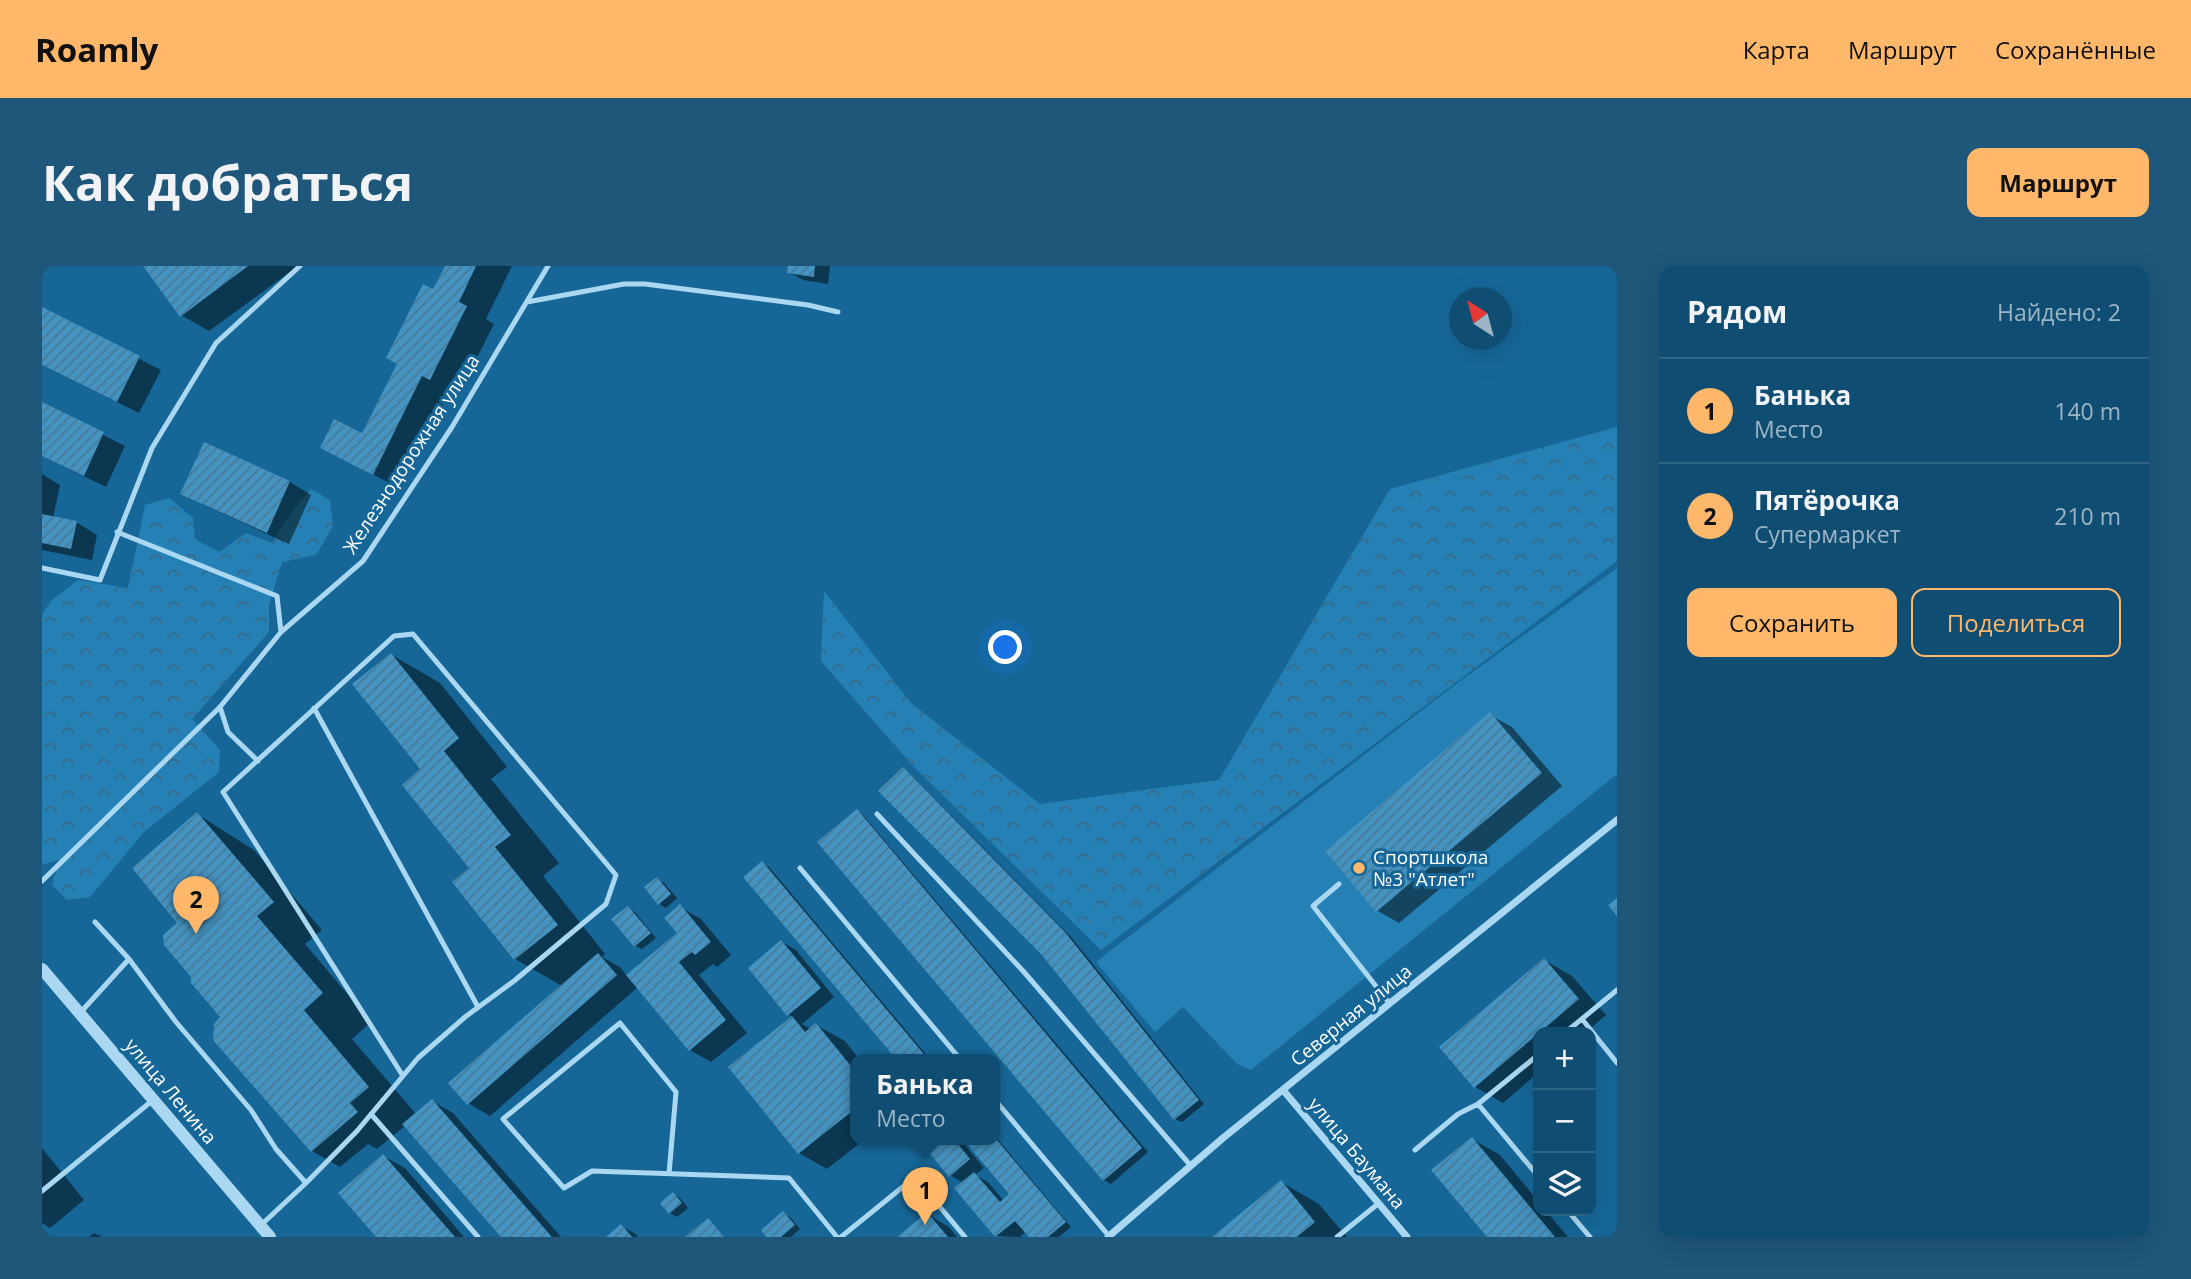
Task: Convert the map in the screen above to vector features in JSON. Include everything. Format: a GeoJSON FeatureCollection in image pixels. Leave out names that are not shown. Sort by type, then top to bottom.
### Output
{"type":"FeatureCollection","features":[{"type":"Feature","properties":{"kind":"street","name":"Северная улица"},"geometry":{"type":"LineString","coordinates":[[1108,1236],[1283,1090],[1617,820]]}},
{"type":"Feature","properties":{"kind":"street","name":"улица Ленина"},"geometry":{"type":"LineString","coordinates":[[42,969],[270,1237]]}},
{"type":"Feature","properties":{"kind":"street","name":"улица Баумана"},"geometry":{"type":"LineString","coordinates":[[1283,1090],[1407,1237]]}},
{"type":"Feature","properties":{"kind":"lane"},"geometry":{"type":"LineString","coordinates":[[42,568],[100,580],[152,448],[216,343],[300,266]]}},
{"type":"Feature","properties":{"kind":"lane","name":"Железнодорожная улица"},"geometry":{"type":"LineString","coordinates":[[42,881],[220,707],[281,632],[363,561],[452,427],[548,266]]}},
{"type":"Feature","properties":{"kind":"lane"},"geometry":{"type":"LineString","coordinates":[[527,302],[624,284],[645,284],[808,304],[838,312]]}},
{"type":"Feature","properties":{"kind":"lane"},"geometry":{"type":"LineString","coordinates":[[117,532],[277,596],[281,632]]}},
{"type":"Feature","properties":{"kind":"lane"},"geometry":{"type":"LineString","coordinates":[[260,1226],[306,1183],[371,1114],[403,1076],[418,1058],[606,904],[616,875],[413,635],[394,636],[223,792],[403,1076]]}},
{"type":"Feature","properties":{"kind":"lane"},"geometry":{"type":"LineString","coordinates":[[220,707],[228,732],[258,761]]}},
{"type":"Feature","properties":{"kind":"lane"},"geometry":{"type":"LineString","coordinates":[[314,708],[478,1007]]}},
{"type":"Feature","properties":{"kind":"lane"},"geometry":{"type":"LineString","coordinates":[[877,814],[1024,972],[1191,1166]]}},
{"type":"Feature","properties":{"kind":"lane"},"geometry":{"type":"LineString","coordinates":[[800,868],[956,1054]]}},
{"type":"Feature","properties":{"kind":"lane"},"geometry":{"type":"LineString","coordinates":[[1339,884],[1312,906],[1390,1004]]}},
{"type":"Feature","properties":{"kind":"lane"},"geometry":{"type":"LineString","coordinates":[[95,922],[129,959],[176,1022],[251,1110],[276,1149],[306,1183]]}},
{"type":"Feature","properties":{"kind":"lane"},"geometry":{"type":"LineString","coordinates":[[80,1013],[129,959]]}},
{"type":"Feature","properties":{"kind":"lane"},"geometry":{"type":"LineString","coordinates":[[1572,1027],[1617,990]]}},
{"type":"Feature","properties":{"kind":"lane"},"geometry":{"type":"LineString","coordinates":[[1582,1019],[1617,1063]]}},
{"type":"Feature","properties":{"kind":"lane"},"geometry":{"type":"LineString","coordinates":[[669,1174],[676,1093],[620,1023],[503,1119],[564,1188],[592,1171],[669,1174],[789,1178],[839,1237],[915,1177],[965,1237]]}},
{"type":"Feature","properties":{"kind":"lane"},"geometry":{"type":"LineString","coordinates":[[1415,1150],[1458,1114],[1478,1104],[1533,1059]]}},
{"type":"Feature","properties":{"kind":"lane"},"geometry":{"type":"LineString","coordinates":[[42,1191],[153,1100]]}},
{"type":"Feature","properties":{"kind":"lane"},"geometry":{"type":"LineString","coordinates":[[1478,1104],[1533,1169]]}},
{"type":"Feature","properties":{"kind":"lane"},"geometry":{"type":"LineString","coordinates":[[1000,1106],[1108,1236]]}},
{"type":"Feature","properties":{"kind":"lane"},"geometry":{"type":"LineString","coordinates":[[371,1114],[478,1237]]}},
{"type":"Feature","properties":{"kind":"lane"},"geometry":{"type":"LineString","coordinates":[[1337,1237],[1379,1203]]}},
{"type":"Feature","properties":{"kind":"lane"},"geometry":{"type":"LineString","coordinates":[[1572,1216],[1590,1237]]}},
{"type":"Feature","properties":{"kind":"green space"},"geometry":{"type":"Polygon","coordinates":[[[1617,427],[1617,561],[1101,950],[912,765],[821,661],[824,591],[911,703],[1040,804],[1219,780],[1390,489],[1617,427]]]}},
{"type":"Feature","properties":{"kind":"green space"},"geometry":{"type":"Polygon","coordinates":[[[311,489],[330,500],[333,526],[316,555],[282,562],[269,605],[269,632],[192,719],[220,750],[219,772],[144,832],[90,897],[67,900],[52,885],[58,860],[42,865],[42,614],[52,600],[78,580],[128,588],[145,505],[169,498],[193,518],[195,539],[219,552],[246,533],[272,543],[293,510],[311,489]]]}},
{"type":"Feature","properties":{"kind":"green space","name":"Спортшкола №3 \"Атлет\""},"geometry":{"type":"Polygon","coordinates":[[[1617,568],[1617,774],[1251,1070],[1237,1064],[1183,1007],[1155,1032],[1096,962],[1456,684],[1617,568]]]}},
{"type":"Feature","properties":{"kind":"building"},"geometry":{"type":"Polygon","coordinates":[[[143,266],[248,266],[180,317],[143,266]]]}},
{"type":"Feature","properties":{"kind":"building"},"geometry":{"type":"Polygon","coordinates":[[[445,266],[476,266],[459,302],[467,306],[430,380],[422,376],[373,475],[320,448],[334,419],[362,433],[397,364],[386,358],[423,284],[433,289],[445,266]]]}},
{"type":"Feature","properties":{"kind":"building"},"geometry":{"type":"Polygon","coordinates":[[[788,266],[815,266],[814,277],[787,273],[788,266]]]}},
{"type":"Feature","properties":{"kind":"building"},"geometry":{"type":"Polygon","coordinates":[[[42,307],[140,356],[117,402],[42,365],[42,307]]]}},
{"type":"Feature","properties":{"kind":"building"},"geometry":{"type":"Polygon","coordinates":[[[42,402],[104,432],[84,476],[42,456],[42,402]]]}},
{"type":"Feature","properties":{"kind":"building"},"geometry":{"type":"Polygon","coordinates":[[[204,442],[290,481],[267,533],[180,494],[204,442]]]}},
{"type":"Feature","properties":{"kind":"building"},"geometry":{"type":"Polygon","coordinates":[[[42,514],[77,521],[71,549],[42,543],[42,514]]]}},
{"type":"Feature","properties":{"kind":"building"},"geometry":{"type":"Polygon","coordinates":[[[391,653],[459,738],[444,751],[511,835],[495,847],[558,925],[514,960],[452,882],[469,868],[402,785],[420,769],[352,684],[391,653]]]}},
{"type":"Feature","properties":{"kind":"building"},"geometry":{"type":"Polygon","coordinates":[[[1490,712],[1542,773],[1376,912],[1325,851],[1490,712]]]}},
{"type":"Feature","properties":{"kind":"building"},"geometry":{"type":"Polygon","coordinates":[[[903,767],[1065,932],[1199,1100],[1174,1120],[1041,954],[878,791],[903,767]]]}},
{"type":"Feature","properties":{"kind":"building"},"geometry":{"type":"Polygon","coordinates":[[[857,809],[1142,1148],[1103,1181],[1000,1059],[1000,1054],[996,1054],[817,842],[857,809]]]}},
{"type":"Feature","properties":{"kind":"building"},"geometry":{"type":"Polygon","coordinates":[[[197,812],[274,902],[257,916],[323,993],[304,1010],[369,1087],[350,1103],[358,1112],[311,1152],[213,1040],[214,1024],[220,1017],[164,945],[163,935],[177,923],[132,868],[197,812]]]}},
{"type":"Feature","properties":{"kind":"building"},"geometry":{"type":"Polygon","coordinates":[[[762,861],[924,1054],[892,1054],[743,877],[762,861]]]}},
{"type":"Feature","properties":{"kind":"building"},"geometry":{"type":"Polygon","coordinates":[[[657,877],[671,894],[658,905],[644,887],[657,877]]]}},
{"type":"Feature","properties":{"kind":"building"},"geometry":{"type":"Polygon","coordinates":[[[1617,898],[1617,916],[1608,905],[1617,898]]]}},
{"type":"Feature","properties":{"kind":"building"},"geometry":{"type":"Polygon","coordinates":[[[680,904],[711,942],[695,955],[692,952],[679,962],[726,1020],[689,1051],[626,975],[677,933],[664,918],[680,904]]]}},
{"type":"Feature","properties":{"kind":"building"},"geometry":{"type":"Polygon","coordinates":[[[628,906],[651,933],[634,947],[611,919],[628,906]]]}},
{"type":"Feature","properties":{"kind":"building"},"geometry":{"type":"Polygon","coordinates":[[[781,940],[821,988],[787,1016],[748,968],[781,940]]]}},
{"type":"Feature","properties":{"kind":"building"},"geometry":{"type":"Polygon","coordinates":[[[598,953],[617,975],[467,1105],[448,1083],[598,953]]]}},
{"type":"Feature","properties":{"kind":"building"},"geometry":{"type":"Polygon","coordinates":[[[1544,958],[1579,999],[1546,1027],[1533,1027],[1533,1038],[1474,1088],[1439,1047],[1544,958]]]}},
{"type":"Feature","properties":{"kind":"building"},"geometry":{"type":"Polygon","coordinates":[[[792,1016],[805,1032],[816,1023],[850,1065],[850,1113],[798,1154],[728,1067],[792,1016]]]}},
{"type":"Feature","properties":{"kind":"building"},"geometry":{"type":"Polygon","coordinates":[[[432,1099],[552,1237],[501,1237],[402,1124],[432,1099]]]}},
{"type":"Feature","properties":{"kind":"building"},"geometry":{"type":"Polygon","coordinates":[[[1472,1137],[1533,1210],[1533,1216],[1538,1216],[1555,1237],[1487,1237],[1431,1170],[1472,1137]]]}},
{"type":"Feature","properties":{"kind":"building"},"geometry":{"type":"Polygon","coordinates":[[[1000,1144],[1066,1222],[1048,1237],[1029,1237],[1015,1221],[995,1237],[954,1188],[974,1172],[1000,1202],[1009,1194],[968,1145],[1000,1144]]]}},
{"type":"Feature","properties":{"kind":"building"},"geometry":{"type":"Polygon","coordinates":[[[923,1145],[959,1145],[970,1159],[949,1177],[923,1145]]]}},
{"type":"Feature","properties":{"kind":"building"},"geometry":{"type":"Polygon","coordinates":[[[383,1154],[455,1237],[376,1237],[338,1193],[383,1154]]]}},
{"type":"Feature","properties":{"kind":"building"},"geometry":{"type":"Polygon","coordinates":[[[1281,1180],[1315,1222],[1297,1237],[1212,1237],[1281,1180]]]}},
{"type":"Feature","properties":{"kind":"building"},"geometry":{"type":"Polygon","coordinates":[[[673,1192],[682,1203],[669,1214],[660,1203],[673,1192]]]}},
{"type":"Feature","properties":{"kind":"building"},"geometry":{"type":"Polygon","coordinates":[[[783,1211],[795,1225],[781,1237],[766,1237],[761,1230],[783,1211]]]}},
{"type":"Feature","properties":{"kind":"building"},"geometry":{"type":"Polygon","coordinates":[[[927,1212],[948,1237],[897,1237],[927,1212]]]}},
{"type":"Feature","properties":{"kind":"building"},"geometry":{"type":"Polygon","coordinates":[[[708,1218],[724,1237],[685,1237],[708,1218]]]}},
{"type":"Feature","properties":{"kind":"building"},"geometry":{"type":"Polygon","coordinates":[[[621,1224],[632,1237],[606,1237],[621,1224]]]}},
{"type":"Feature","properties":{"kind":"place","name":"Спортшкола №3 \"Атлет\""},"geometry":{"type":"Point","coordinates":[1359,868]}},
{"type":"Feature","properties":{"kind":"place","name":"Пятёрочка"},"geometry":{"type":"Point","coordinates":[196,934]}},
{"type":"Feature","properties":{"kind":"place","name":"Банька"},"geometry":{"type":"Point","coordinates":[925,1225]}}]}
